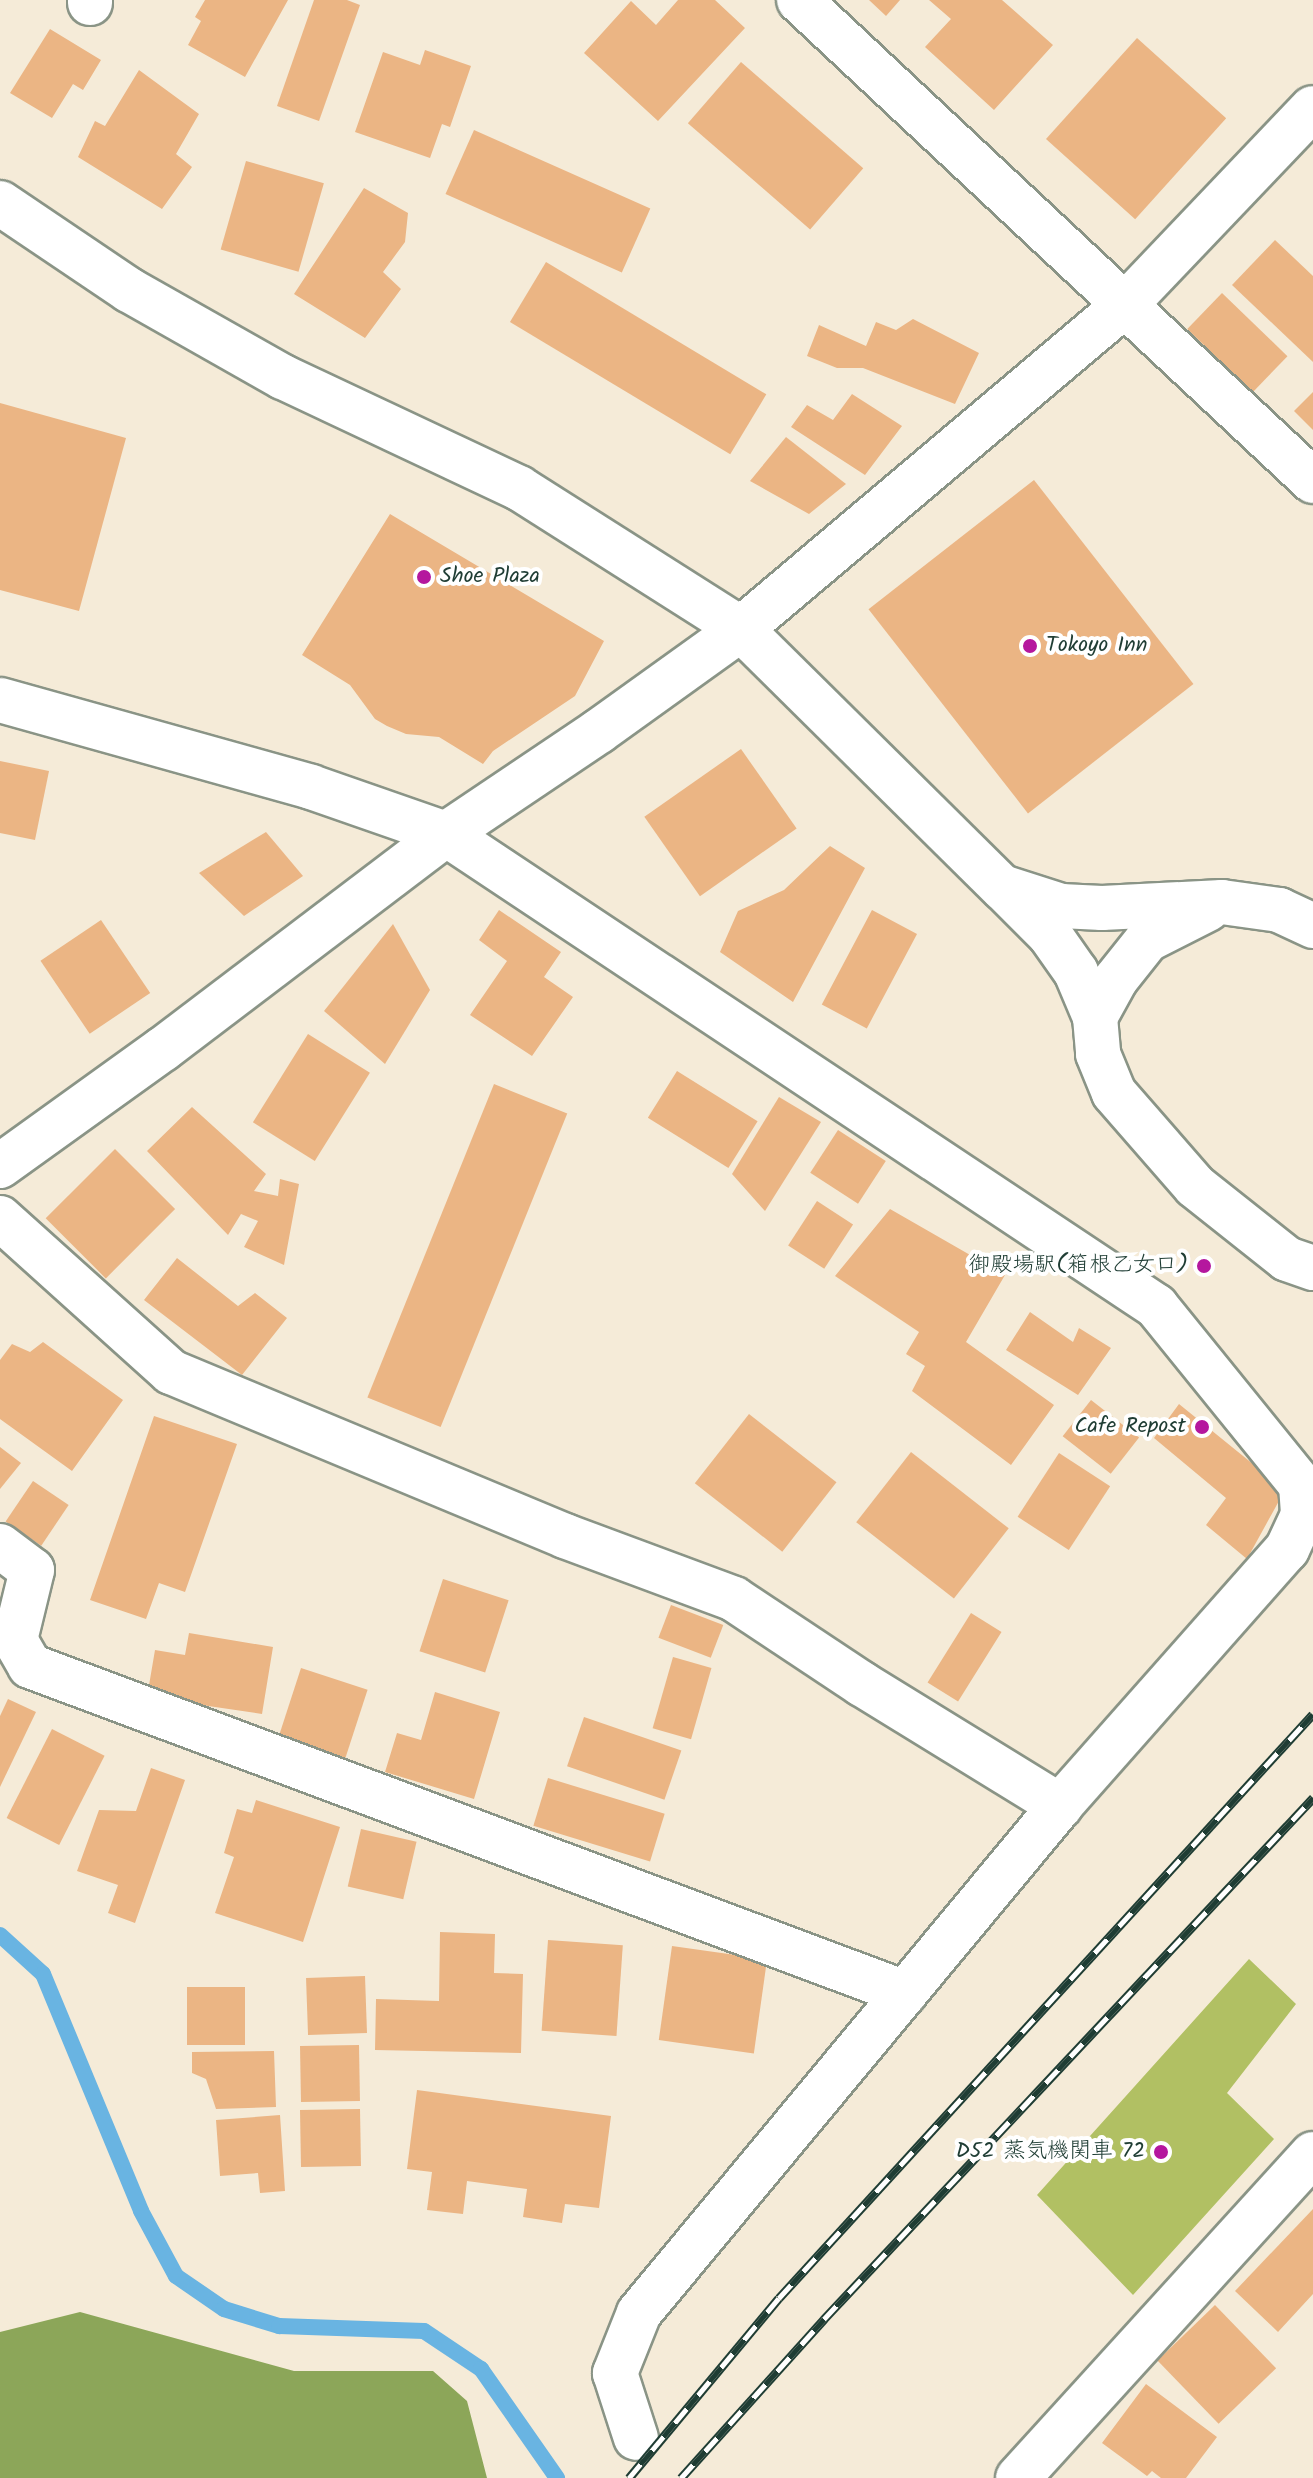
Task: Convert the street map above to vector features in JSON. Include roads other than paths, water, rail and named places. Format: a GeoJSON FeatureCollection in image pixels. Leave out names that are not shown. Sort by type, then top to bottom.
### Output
{"type":"FeatureCollection","features":[{"type":"Feature","properties":{"kind":"street"},"geometry":{"type":"LineString","coordinates":[[799,0],[1127,303],[1313,481]]}},
{"type":"Feature","properties":{"kind":"street"},"geometry":{"type":"LineString","coordinates":[[0,1166],[163,1049],[446,834],[599,731],[741,629],[1127,303],[1313,108]]}},
{"type":"Feature","properties":{"kind":"street"},"geometry":{"type":"LineString","coordinates":[[0,203],[129,290],[283,377],[519,488],[741,629],[1050,935],[1076,972],[1095,1017],[1098,1054],[1114,1093],[1195,1186],[1287,1259],[1313,1268]]}},
{"type":"Feature","properties":{"kind":"street"},"geometry":{"type":"LineString","coordinates":[[0,700],[311,787],[446,834],[1156,1306],[1301,1485],[1303,1515],[1287,1549],[1060,1806],[639,2313],[615,2373],[636,2438]]}},
{"type":"Feature","properties":{"kind":"street"},"geometry":{"type":"LineString","coordinates":[[1003,888],[1061,906],[1102,908],[1222,902],[1279,910],[1313,926]]}},
{"type":"Feature","properties":{"kind":"street"},"geometry":{"type":"LineString","coordinates":[[1095,1017],[1116,979],[1147,940],[1222,902]]}},
{"type":"Feature","properties":{"kind":"street"},"geometry":{"type":"LineString","coordinates":[[0,1218],[171,1372],[565,1536],[734,1599],[862,1684],[1060,1806]]}},
{"type":"Feature","properties":{"kind":"street"},"geometry":{"type":"LineString","coordinates":[[0,1546],[32,1570],[15,1640],[30,1666],[905,1993]]}},
{"type":"Feature","properties":{"kind":"street"},"geometry":{"type":"LineString","coordinates":[[1018,2478],[1313,2154]]}},
{"type":"Feature","properties":{"kind":"waterway"},"geometry":{"type":"LineString","coordinates":[[0,1935],[43,1974],[141,2211],[176,2276],[224,2309],[279,2326],[424,2331],[481,2369],[557,2478]]}},
{"type":"Feature","properties":{"kind":"railway"},"geometry":{"type":"LineString","coordinates":[[629,2478],[779,2298],[1313,1714]]}},
{"type":"Feature","properties":{"kind":"railway"},"geometry":{"type":"LineString","coordinates":[[681,2478],[824,2319],[1313,1798]]}},
{"type":"Feature","properties":{"kind":"place","name":"Shoe Plaza"},"geometry":{"type":"Point","coordinates":[424,577]}},
{"type":"Feature","properties":{"kind":"place","name":"Tokoyo Inn"},"geometry":{"type":"Point","coordinates":[1030,646]}},
{"type":"Feature","properties":{"kind":"place","name":"御殿場駅(箱根乙女口)"},"geometry":{"type":"Point","coordinates":[1204,1266]}},
{"type":"Feature","properties":{"kind":"place","name":"Cafe Repost"},"geometry":{"type":"Point","coordinates":[1202,1427]}},
{"type":"Feature","properties":{"kind":"place","name":"D52 蒸気機関車 72"},"geometry":{"type":"Point","coordinates":[1161,2152]}}]}
